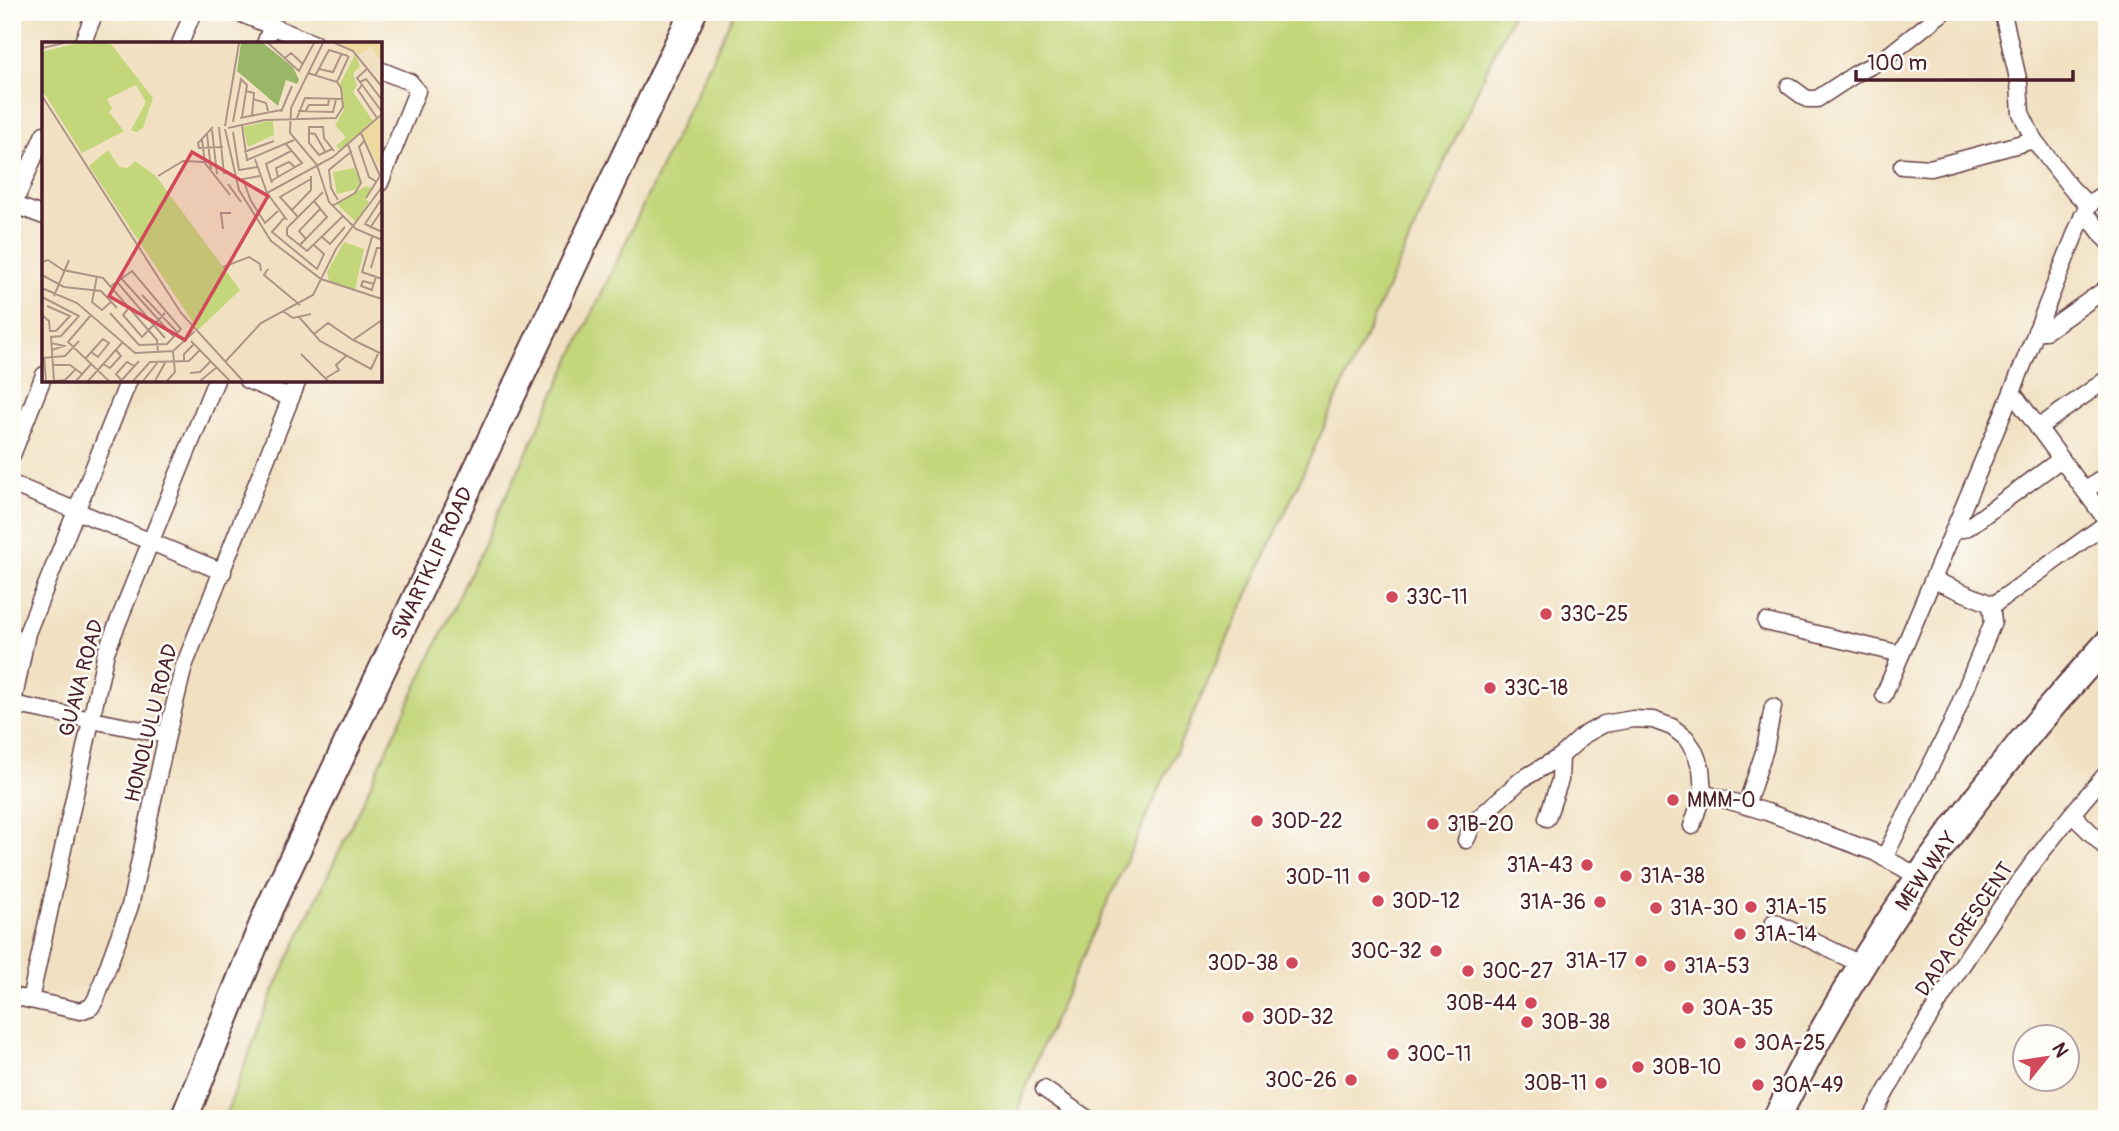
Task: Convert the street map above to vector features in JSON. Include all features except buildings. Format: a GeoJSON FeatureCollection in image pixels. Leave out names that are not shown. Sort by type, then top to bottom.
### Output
{"type":"FeatureCollection","features":[{"type":"Feature","properties":{"kind":"main road","name":"SWARTKLIP ROAD"},"geometry":{"type":"LineString","coordinates":[[184,1119],[230,1001],[275,897],[693,12]]}},
{"type":"Feature","properties":{"kind":"main road","name":"MEW WAY"},"geometry":{"type":"LineString","coordinates":[[1776,1119],[1862,965],[1921,878],[2003,766],[2107,644]]}},
{"type":"Feature","properties":{"kind":"street"},"geometry":{"type":"LineString","coordinates":[[83,42],[95,12]]}},
{"type":"Feature","properties":{"kind":"street"},"geometry":{"type":"LineString","coordinates":[[181,42],[193,12]]}},
{"type":"Feature","properties":{"kind":"street"},"geometry":{"type":"LineString","coordinates":[[237,12],[310,42]]}},
{"type":"Feature","properties":{"kind":"street"},"geometry":{"type":"LineString","coordinates":[[1788,86],[1807,99],[1817,99],[1884,59],[1944,12]]}},
{"type":"Feature","properties":{"kind":"street"},"geometry":{"type":"LineString","coordinates":[[2001,12],[2019,83],[2021,113],[2034,139],[2107,242]]}},
{"type":"Feature","properties":{"kind":"street"},"geometry":{"type":"LineString","coordinates":[[266,42],[272,25]]}},
{"type":"Feature","properties":{"kind":"street"},"geometry":{"type":"LineString","coordinates":[[382,71],[410,82],[416,91],[382,178]]}},
{"type":"Feature","properties":{"kind":"street"},"geometry":{"type":"LineString","coordinates":[[42,139],[13,206],[42,215]]}},
{"type":"Feature","properties":{"kind":"street"},"geometry":{"type":"LineString","coordinates":[[1902,166],[1930,168],[2034,139]]}},
{"type":"Feature","properties":{"kind":"street"},"geometry":{"type":"LineString","coordinates":[[1884,695],[2086,211],[2107,191]]}},
{"type":"Feature","properties":{"kind":"street"},"geometry":{"type":"LineString","coordinates":[[2036,331],[2046,331],[2107,288]]}},
{"type":"Feature","properties":{"kind":"street"},"geometry":{"type":"LineString","coordinates":[[2038,428],[2107,379]]}},
{"type":"Feature","properties":{"kind":"street"},"geometry":{"type":"LineString","coordinates":[[12,455],[42,380]]}},
{"type":"Feature","properties":{"kind":"street"},"geometry":{"type":"LineString","coordinates":[[128,382],[27,633],[13,706],[167,735]]}},
{"type":"Feature","properties":{"kind":"street","name":"GUAVA ROAD"},"geometry":{"type":"LineString","coordinates":[[30,1000],[106,652],[215,382]]}},
{"type":"Feature","properties":{"kind":"street"},"geometry":{"type":"LineString","coordinates":[[252,382],[291,398]]}},
{"type":"Feature","properties":{"kind":"street","name":"HONOLULU ROAD"},"geometry":{"type":"LineString","coordinates":[[12,996],[80,1011],[91,1007],[96,999],[132,899],[167,735],[188,654],[297,382]]}},
{"type":"Feature","properties":{"kind":"street"},"geometry":{"type":"LineString","coordinates":[[1933,580],[1992,604],[1996,603],[2107,522],[2012,392]]}},
{"type":"Feature","properties":{"kind":"street"},"geometry":{"type":"LineString","coordinates":[[1955,528],[1968,527],[2061,459]]}},
{"type":"Feature","properties":{"kind":"street"},"geometry":{"type":"LineString","coordinates":[[2085,491],[2107,475]]}},
{"type":"Feature","properties":{"kind":"street"},"geometry":{"type":"LineString","coordinates":[[12,484],[223,572]]}},
{"type":"Feature","properties":{"kind":"street"},"geometry":{"type":"LineString","coordinates":[[1884,858],[1951,725],[1993,622],[1992,604]]}},
{"type":"Feature","properties":{"kind":"street"},"geometry":{"type":"LineString","coordinates":[[1766,622],[1901,654]]}},
{"type":"Feature","properties":{"kind":"street"},"geometry":{"type":"LineString","coordinates":[[1746,806],[1763,759],[1773,707]]}},
{"type":"Feature","properties":{"kind":"street"},"geometry":{"type":"LineString","coordinates":[[1466,840],[1474,822],[1534,771],[1561,756],[1584,735],[1604,724],[1633,719],[1653,720],[1672,727],[1686,738],[1695,750],[1701,768],[1703,793],[1692,826]]}},
{"type":"Feature","properties":{"kind":"street"},"geometry":{"type":"LineString","coordinates":[[1547,818],[1560,780],[1561,756]]}},
{"type":"Feature","properties":{"kind":"street","name":"DADA CRESCENT"},"geometry":{"type":"LineString","coordinates":[[1871,1119],[1961,966],[2036,860],[2107,773]]}},
{"type":"Feature","properties":{"kind":"street"},"geometry":{"type":"LineString","coordinates":[[1703,793],[1746,806],[1884,858],[1921,878]]}},
{"type":"Feature","properties":{"kind":"street"},"geometry":{"type":"LineString","coordinates":[[2073,815],[2107,849]]}},
{"type":"Feature","properties":{"kind":"street"},"geometry":{"type":"LineString","coordinates":[[1774,922],[1862,965]]}},
{"type":"Feature","properties":{"kind":"street"},"geometry":{"type":"LineString","coordinates":[[1044,1089],[1088,1119]]}},
{"type":"Feature","properties":{"kind":"green space"},"geometry":{"type":"Polygon","coordinates":[[[734,12],[1513,12],[1043,1044],[1014,1119],[224,1119],[272,994],[734,12]]]}},
{"type":"Feature","properties":{"kind":"place","name":"33C-11"},"geometry":{"type":"Point","coordinates":[1392,597]}},
{"type":"Feature","properties":{"kind":"place","name":"33C-25"},"geometry":{"type":"Point","coordinates":[1546,614]}},
{"type":"Feature","properties":{"kind":"place","name":"33C-18"},"geometry":{"type":"Point","coordinates":[1490,688]}},
{"type":"Feature","properties":{"kind":"place","name":"MMM-0"},"geometry":{"type":"Point","coordinates":[1673,800]}},
{"type":"Feature","properties":{"kind":"place","name":"30D-22"},"geometry":{"type":"Point","coordinates":[1257,821]}},
{"type":"Feature","properties":{"kind":"place","name":"31B-20"},"geometry":{"type":"Point","coordinates":[1433,824]}},
{"type":"Feature","properties":{"kind":"place","name":"31A-43"},"geometry":{"type":"Point","coordinates":[1587,865]}},
{"type":"Feature","properties":{"kind":"place","name":"31A-38"},"geometry":{"type":"Point","coordinates":[1626,876]}},
{"type":"Feature","properties":{"kind":"place","name":"30D-11"},"geometry":{"type":"Point","coordinates":[1364,877]}},
{"type":"Feature","properties":{"kind":"place","name":"30D-12"},"geometry":{"type":"Point","coordinates":[1378,901]}},
{"type":"Feature","properties":{"kind":"place","name":"31A-36"},"geometry":{"type":"Point","coordinates":[1600,902]}},
{"type":"Feature","properties":{"kind":"place","name":"31A-15"},"geometry":{"type":"Point","coordinates":[1751,907]}},
{"type":"Feature","properties":{"kind":"place","name":"31A-30"},"geometry":{"type":"Point","coordinates":[1656,908]}},
{"type":"Feature","properties":{"kind":"place","name":"31A-14"},"geometry":{"type":"Point","coordinates":[1740,934]}},
{"type":"Feature","properties":{"kind":"place","name":"30C-32"},"geometry":{"type":"Point","coordinates":[1436,951]}},
{"type":"Feature","properties":{"kind":"place","name":"31A-17"},"geometry":{"type":"Point","coordinates":[1641,961]}},
{"type":"Feature","properties":{"kind":"place","name":"30D-38"},"geometry":{"type":"Point","coordinates":[1292,963]}},
{"type":"Feature","properties":{"kind":"place","name":"31A-53"},"geometry":{"type":"Point","coordinates":[1670,966]}},
{"type":"Feature","properties":{"kind":"place","name":"30C-27"},"geometry":{"type":"Point","coordinates":[1468,971]}},
{"type":"Feature","properties":{"kind":"place","name":"30B-44"},"geometry":{"type":"Point","coordinates":[1531,1003]}},
{"type":"Feature","properties":{"kind":"place","name":"30A-35"},"geometry":{"type":"Point","coordinates":[1688,1008]}},
{"type":"Feature","properties":{"kind":"place","name":"30D-32"},"geometry":{"type":"Point","coordinates":[1248,1017]}},
{"type":"Feature","properties":{"kind":"place","name":"30B-38"},"geometry":{"type":"Point","coordinates":[1527,1022]}},
{"type":"Feature","properties":{"kind":"place","name":"30A-25"},"geometry":{"type":"Point","coordinates":[1740,1043]}},
{"type":"Feature","properties":{"kind":"place","name":"30C-11"},"geometry":{"type":"Point","coordinates":[1393,1054]}},
{"type":"Feature","properties":{"kind":"place","name":"30B-10"},"geometry":{"type":"Point","coordinates":[1638,1067]}},
{"type":"Feature","properties":{"kind":"place","name":"30C-26"},"geometry":{"type":"Point","coordinates":[1351,1080]}},
{"type":"Feature","properties":{"kind":"place","name":"30B-11"},"geometry":{"type":"Point","coordinates":[1601,1083]}},
{"type":"Feature","properties":{"kind":"place","name":"30A-49"},"geometry":{"type":"Point","coordinates":[1758,1085]}}]}
